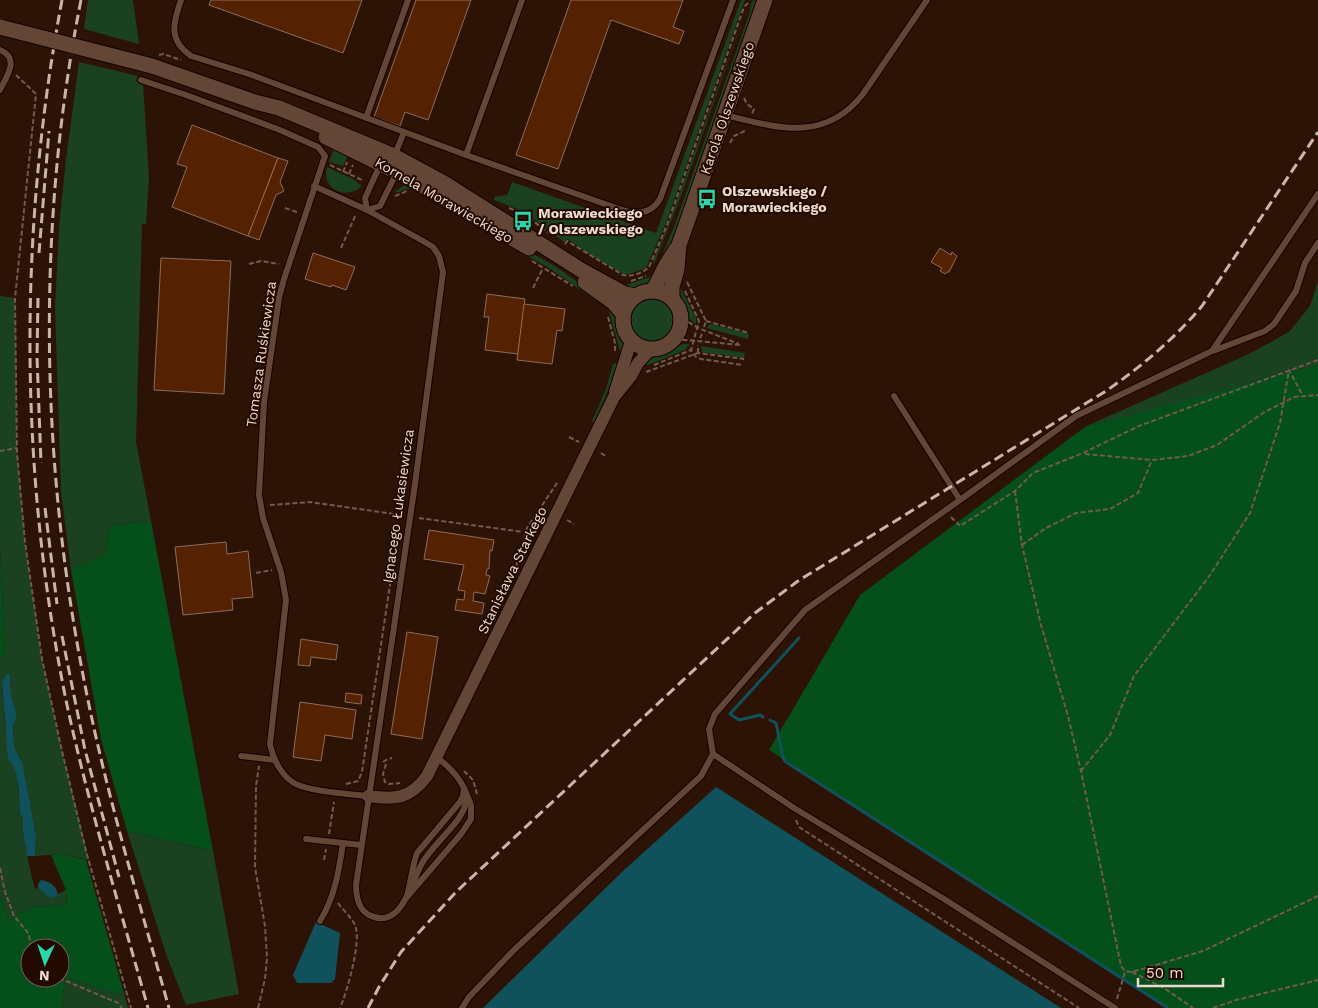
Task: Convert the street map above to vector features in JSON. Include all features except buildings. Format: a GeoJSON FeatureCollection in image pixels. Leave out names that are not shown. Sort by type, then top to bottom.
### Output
{"type":"FeatureCollection","features":[{"type":"Feature","properties":{"kind":"street","name":"Karola Olszewskiego"},"geometry":{"type":"LineString","coordinates":[[643,293],[655,287],[679,245],[765,0]]}},
{"type":"Feature","properties":{"kind":"street","name":"Kornela Morawieckiego"},"geometry":{"type":"LineString","coordinates":[[0,27],[152,66],[186,76],[255,102],[280,108],[394,156],[444,183],[590,276],[625,294],[643,293]]}},
{"type":"Feature","properties":{"kind":"street","name":"Kornela Morawieckiego"},"geometry":{"type":"LineString","coordinates":[[255,102],[397,171],[450,201],[493,228],[566,269],[614,303],[623,314]]}},
{"type":"Feature","properties":{"kind":"street","name":"Karola Olszewskiego"},"geometry":{"type":"LineString","coordinates":[[672,298],[679,245]]}},
{"type":"Feature","properties":{"kind":"street"},"geometry":{"type":"LineString","coordinates":[[662,292],[672,298],[679,308],[682,318],[681,330],[675,339],[668,346],[650,350],[639,347],[631,341],[625,333],[623,324],[623,314],[628,304],[643,293],[662,292]]}},
{"type":"Feature","properties":{"kind":"street"},"geometry":{"type":"LineString","coordinates":[[614,397],[631,341]]}},
{"type":"Feature","properties":{"kind":"street"},"geometry":{"type":"LineString","coordinates":[[614,397],[631,376],[638,363],[650,350]]}},
{"type":"Feature","properties":{"kind":"street","name":"Stanisława Starkego"},"geometry":{"type":"LineString","coordinates":[[368,796],[393,799],[410,793],[421,784],[438,758],[614,397]]}},
{"type":"Feature","properties":{"kind":"lane"},"geometry":{"type":"LineString","coordinates":[[182,0],[176,16],[175,35],[182,50],[190,56],[249,74],[466,155],[631,213],[644,212],[651,209],[660,199],[733,0]]}},
{"type":"Feature","properties":{"kind":"lane"},"geometry":{"type":"LineString","coordinates":[[366,118],[408,0]]}},
{"type":"Feature","properties":{"kind":"lane"},"geometry":{"type":"LineString","coordinates":[[466,155],[522,0]]}},
{"type":"Feature","properties":{"kind":"lane"},"geometry":{"type":"LineString","coordinates":[[725,115],[771,126],[796,127],[820,126],[840,117],[853,107],[863,94],[927,0]]}},
{"type":"Feature","properties":{"kind":"lane"},"geometry":{"type":"LineString","coordinates":[[0,50],[9,56],[12,61],[12,67],[0,90]]}},
{"type":"Feature","properties":{"kind":"lane"},"geometry":{"type":"LineString","coordinates":[[142,80],[280,130],[318,147],[325,156],[323,162]]}},
{"type":"Feature","properties":{"kind":"lane"},"geometry":{"type":"LineString","coordinates":[[394,156],[380,163],[364,198],[367,210],[380,206],[387,193],[397,171],[394,156],[404,132]]}},
{"type":"Feature","properties":{"kind":"lane","name":"Tomasza Ruśkiewicza"},"geometry":{"type":"LineString","coordinates":[[323,162],[279,298],[264,402],[260,506],[286,592],[270,740],[271,749],[276,760],[286,777],[292,782],[303,787],[368,796]]}},
{"type":"Feature","properties":{"kind":"lane","name":"Ignacego Łukasiewicza"},"geometry":{"type":"LineString","coordinates":[[314,186],[367,210],[411,234],[432,248],[439,256],[442,265],[443,279],[415,484],[368,796],[356,892],[360,907],[374,917],[390,917],[396,913],[407,897]]}},
{"type":"Feature","properties":{"kind":"lane"},"geometry":{"type":"LineString","coordinates":[[1212,351],[1318,194]]}},
{"type":"Feature","properties":{"kind":"lane"},"geometry":{"type":"LineString","coordinates":[[462,1008],[468,997],[514,950],[701,776],[713,754],[709,729],[715,714],[805,610],[1076,416],[1212,351],[1265,331],[1274,324],[1296,291],[1305,263],[1318,243]]}},
{"type":"Feature","properties":{"kind":"lane"},"geometry":{"type":"LineString","coordinates":[[894,396],[960,500]]}},
{"type":"Feature","properties":{"kind":"lane"},"geometry":{"type":"LineString","coordinates":[[713,754],[794,808],[944,899],[1115,1008]]}},
{"type":"Feature","properties":{"kind":"lane"},"geometry":{"type":"LineString","coordinates":[[241,756],[276,760]]}},
{"type":"Feature","properties":{"kind":"lane"},"geometry":{"type":"LineString","coordinates":[[407,897],[471,819],[471,805],[457,775],[438,758]]}},
{"type":"Feature","properties":{"kind":"lane"},"geometry":{"type":"LineString","coordinates":[[407,897],[417,853],[460,802],[464,788]]}},
{"type":"Feature","properties":{"kind":"lane"},"geometry":{"type":"LineString","coordinates":[[407,897],[423,862],[460,818],[465,806],[464,788]]}},
{"type":"Feature","properties":{"kind":"lane"},"geometry":{"type":"LineString","coordinates":[[306,839],[361,845]]}},
{"type":"Feature","properties":{"kind":"lane"},"geometry":{"type":"LineString","coordinates":[[320,921],[332,895],[343,843]]}},
{"type":"Feature","properties":{"kind":"path"},"geometry":{"type":"LineString","coordinates":[[619,273],[629,276],[647,269],[650,265],[673,210],[744,8],[751,0]]}},
{"type":"Feature","properties":{"kind":"path"},"geometry":{"type":"LineString","coordinates":[[12,61],[13,72],[36,94],[15,298],[17,448],[25,542],[42,659],[62,752],[86,851],[131,1008]]}},
{"type":"Feature","properties":{"kind":"path"},"geometry":{"type":"LineString","coordinates":[[323,162],[370,185]]}},
{"type":"Feature","properties":{"kind":"path"},"geometry":{"type":"LineString","coordinates":[[343,172],[348,162]]}},
{"type":"Feature","properties":{"kind":"path"},"geometry":{"type":"LineString","coordinates":[[387,193],[395,196],[411,191]]}},
{"type":"Feature","properties":{"kind":"path"},"geometry":{"type":"LineString","coordinates":[[341,248],[360,207]]}},
{"type":"Feature","properties":{"kind":"path"},"geometry":{"type":"LineString","coordinates":[[285,208],[296,212]]}},
{"type":"Feature","properties":{"kind":"path"},"geometry":{"type":"LineString","coordinates":[[527,258],[577,289]]}},
{"type":"Feature","properties":{"kind":"path"},"geometry":{"type":"LineString","coordinates":[[249,264],[261,261],[280,264]]}},
{"type":"Feature","properties":{"kind":"path"},"geometry":{"type":"LineString","coordinates":[[533,288],[544,267]]}},
{"type":"Feature","properties":{"kind":"path"},"geometry":{"type":"LineString","coordinates":[[628,282],[649,274]]}},
{"type":"Feature","properties":{"kind":"path"},"geometry":{"type":"LineString","coordinates":[[685,278],[706,321],[704,327]]}},
{"type":"Feature","properties":{"kind":"path"},"geometry":{"type":"LineString","coordinates":[[683,286],[698,318],[698,328],[691,350],[693,354],[700,359],[743,365]]}},
{"type":"Feature","properties":{"kind":"path"},"geometry":{"type":"LineString","coordinates":[[607,315],[615,343],[614,354]]}},
{"type":"Feature","properties":{"kind":"path"},"geometry":{"type":"LineString","coordinates":[[675,339],[741,345],[698,328],[682,318]]}},
{"type":"Feature","properties":{"kind":"path"},"geometry":{"type":"LineString","coordinates":[[706,321],[749,333]]}},
{"type":"Feature","properties":{"kind":"path"},"geometry":{"type":"LineString","coordinates":[[700,338],[702,334]]}},
{"type":"Feature","properties":{"kind":"path"},"geometry":{"type":"LineString","coordinates":[[698,345],[698,353]]}},
{"type":"Feature","properties":{"kind":"path"},"geometry":{"type":"LineString","coordinates":[[647,367],[691,350]]}},
{"type":"Feature","properties":{"kind":"path"},"geometry":{"type":"LineString","coordinates":[[642,372],[652,371],[698,353],[744,359]]}},
{"type":"Feature","properties":{"kind":"path"},"geometry":{"type":"LineString","coordinates":[[944,511],[960,526],[1015,491],[1033,473],[1083,453],[1139,426],[1318,360]]}},
{"type":"Feature","properties":{"kind":"path"},"geometry":{"type":"LineString","coordinates":[[1289,370],[1303,396]]}},
{"type":"Feature","properties":{"kind":"path"},"geometry":{"type":"LineString","coordinates":[[1081,771],[1110,735],[1134,676],[1210,575],[1250,513],[1280,424],[1289,370]]}},
{"type":"Feature","properties":{"kind":"path"},"geometry":{"type":"LineString","coordinates":[[1083,453],[1152,460],[1188,456],[1216,445],[1294,396],[1318,396]]}},
{"type":"Feature","properties":{"kind":"path"},"geometry":{"type":"LineString","coordinates":[[569,437],[579,442],[582,435]]}},
{"type":"Feature","properties":{"kind":"path"},"geometry":{"type":"LineString","coordinates":[[0,451],[17,448]]}},
{"type":"Feature","properties":{"kind":"path"},"geometry":{"type":"LineString","coordinates":[[1022,545],[1046,528],[1076,513],[1110,509],[1138,493],[1152,460]]}},
{"type":"Feature","properties":{"kind":"path"},"geometry":{"type":"LineString","coordinates":[[514,574],[526,528],[560,479]]}},
{"type":"Feature","properties":{"kind":"path"},"geometry":{"type":"LineString","coordinates":[[1015,491],[1022,545],[1041,625],[1068,716],[1081,771],[1121,966],[1125,971],[1132,972],[1164,988],[1193,1008]]}},
{"type":"Feature","properties":{"kind":"path"},"geometry":{"type":"LineString","coordinates":[[260,506],[310,502],[401,515]]}},
{"type":"Feature","properties":{"kind":"path"},"geometry":{"type":"LineString","coordinates":[[256,573],[271,570]]}},
{"type":"Feature","properties":{"kind":"path"},"geometry":{"type":"LineString","coordinates":[[258,1008],[265,979],[266,958],[265,926],[255,867],[256,786],[260,758]]}},
{"type":"Feature","properties":{"kind":"path"},"geometry":{"type":"LineString","coordinates":[[380,766],[392,758]]}},
{"type":"Feature","properties":{"kind":"path"},"geometry":{"type":"LineString","coordinates":[[386,764],[383,774],[385,782],[393,784],[406,780]]}},
{"type":"Feature","properties":{"kind":"path"},"geometry":{"type":"LineString","coordinates":[[459,767],[473,780],[478,800]]}},
{"type":"Feature","properties":{"kind":"path"},"geometry":{"type":"LineString","coordinates":[[379,771],[379,779]]}},
{"type":"Feature","properties":{"kind":"path"},"geometry":{"type":"LineString","coordinates":[[380,784],[386,788]]}},
{"type":"Feature","properties":{"kind":"path"},"geometry":{"type":"LineString","coordinates":[[794,808],[795,818],[799,827],[1080,1008]]}},
{"type":"Feature","properties":{"kind":"path"},"geometry":{"type":"LineString","coordinates":[[0,868],[5,892],[14,916],[28,934],[29,938]]}},
{"type":"Feature","properties":{"kind":"path"},"geometry":{"type":"LineString","coordinates":[[332,895],[355,926],[355,950],[346,993],[340,1008]]}},
{"type":"Feature","properties":{"kind":"path"},"geometry":{"type":"LineString","coordinates":[[1132,972],[1203,951],[1318,896]]}},
{"type":"Feature","properties":{"kind":"path"},"geometry":{"type":"LineString","coordinates":[[1117,1000],[1125,971]]}},
{"type":"Feature","properties":{"kind":"path"},"geometry":{"type":"LineString","coordinates":[[1213,1008],[1318,980]]}},
{"type":"Feature","properties":{"kind":"path"},"geometry":{"type":"LineString","coordinates":[[70,983],[118,1004],[122,1008]]}},
{"type":"Feature","properties":{"kind":"green space"},"geometry":{"type":"Polygon","coordinates":[[[88,0],[133,0],[139,44],[84,29],[88,0]]]}},
{"type":"Feature","properties":{"kind":"green space"},"geometry":{"type":"Polygon","coordinates":[[[741,0],[745,0],[666,223],[646,268],[624,274],[590,255],[568,239],[564,242],[525,212],[494,200],[494,197],[507,195],[512,182],[656,233],[741,0]]]}},
{"type":"Feature","properties":{"kind":"green space"},"geometry":{"type":"Polygon","coordinates":[[[754,0],[755,9],[679,227],[662,266],[658,265],[674,227],[750,12],[751,3],[754,0]]]}},
{"type":"Feature","properties":{"kind":"green space"},"geometry":{"type":"Polygon","coordinates":[[[747,7],[681,196],[654,264],[653,261],[668,225],[747,7]]]}},
{"type":"Feature","properties":{"kind":"green space"},"geometry":{"type":"Polygon","coordinates":[[[79,62],[138,76],[136,81],[143,84],[149,178],[146,224],[142,224],[136,442],[151,521],[110,525],[105,553],[71,570],[61,492],[55,308],[59,228],[79,62]]]}},
{"type":"Feature","properties":{"kind":"green space"},"geometry":{"type":"Polygon","coordinates":[[[334,149],[346,155],[343,166],[329,162],[334,149]]]}},
{"type":"Feature","properties":{"kind":"green space"},"geometry":{"type":"Polygon","coordinates":[[[327,167],[353,179],[362,186],[349,192],[336,190],[331,187],[328,181],[326,175],[327,167]]]}},
{"type":"Feature","properties":{"kind":"green space"},"geometry":{"type":"Polygon","coordinates":[[[406,184],[555,266],[602,299],[598,302],[549,268],[412,188],[394,192],[406,184]]]}},
{"type":"Feature","properties":{"kind":"green space"},"geometry":{"type":"Polygon","coordinates":[[[653,276],[647,285],[641,288],[623,286],[653,276]]]}},
{"type":"Feature","properties":{"kind":"green space"},"geometry":{"type":"Polygon","coordinates":[[[1318,281],[1318,383],[1084,427],[1249,354],[1289,332],[1310,306],[1318,281]]]}},
{"type":"Feature","properties":{"kind":"green space"},"geometry":{"type":"Polygon","coordinates":[[[679,285],[696,318],[696,324],[685,312],[679,285]]]}},
{"type":"Feature","properties":{"kind":"green space"},"geometry":{"type":"Polygon","coordinates":[[[0,296],[15,298],[17,453],[25,542],[42,659],[89,860],[61,854],[35,856],[36,837],[28,791],[22,762],[14,747],[13,727],[17,716],[11,694],[10,673],[2,682],[5,727],[12,762],[17,774],[20,814],[23,817],[25,844],[35,889],[38,888],[50,898],[66,890],[67,905],[31,907],[9,921],[0,896],[0,658],[5,656],[0,549],[0,296]]]}},
{"type":"Feature","properties":{"kind":"green space"},"geometry":{"type":"Polygon","coordinates":[[[652,297],[661,299],[669,304],[674,312],[676,321],[674,330],[669,338],[661,343],[652,345],[643,343],[635,338],[630,330],[628,321],[630,312],[635,304],[643,299],[652,297]]]}},
{"type":"Feature","properties":{"kind":"green space"},"geometry":{"type":"Polygon","coordinates":[[[611,306],[621,330],[623,355],[620,351],[609,312],[611,306]]]}},
{"type":"Feature","properties":{"kind":"green space"},"geometry":{"type":"Polygon","coordinates":[[[711,324],[749,334],[748,339],[707,328],[711,324]]]}},
{"type":"Feature","properties":{"kind":"green space"},"geometry":{"type":"Polygon","coordinates":[[[683,344],[690,344],[685,350],[644,365],[650,357],[683,344]]]}},
{"type":"Feature","properties":{"kind":"green space"},"geometry":{"type":"Polygon","coordinates":[[[701,346],[745,353],[744,358],[702,352],[701,346]]]}},
{"type":"Feature","properties":{"kind":"green space"},"geometry":{"type":"Polygon","coordinates":[[[613,364],[619,365],[594,423],[592,421],[606,389],[613,364]]]}},
{"type":"Feature","properties":{"kind":"green space"},"geometry":{"type":"Polygon","coordinates":[[[1318,365],[1318,1008],[1167,1008],[769,750],[860,595],[1085,427],[1318,365]]]}},
{"type":"Feature","properties":{"kind":"green space"},"geometry":{"type":"Polygon","coordinates":[[[151,521],[213,851],[127,831],[101,739],[71,570],[105,553],[110,525],[151,521]]]}},
{"type":"Feature","properties":{"kind":"green space"},"geometry":{"type":"Polygon","coordinates":[[[0,549],[5,656],[0,658],[0,549]]]}},
{"type":"Feature","properties":{"kind":"green space"},"geometry":{"type":"Polygon","coordinates":[[[127,831],[213,851],[239,994],[186,1005],[167,957],[127,831]]]}},
{"type":"Feature","properties":{"kind":"green space"},"geometry":{"type":"Polygon","coordinates":[[[61,854],[86,860],[124,993],[113,993],[70,979],[70,938],[20,938],[20,988],[64,988],[62,1008],[0,1008],[0,896],[9,921],[31,907],[67,905],[66,890],[51,855],[61,854]]]}},
{"type":"Feature","properties":{"kind":"green space"},"geometry":{"type":"Polygon","coordinates":[[[70,979],[113,993],[124,993],[128,1008],[62,1008],[64,988],[70,988],[70,979]]]}},
{"type":"Feature","properties":{"kind":"water"},"geometry":{"type":"Polygon","coordinates":[[[10,673],[11,694],[17,716],[13,727],[14,747],[22,762],[28,791],[36,837],[35,856],[27,856],[23,817],[20,814],[17,777],[12,764],[8,760],[2,682],[6,675],[10,673]]]}},
{"type":"Feature","properties":{"kind":"water"},"geometry":{"type":"Polygon","coordinates":[[[716,787],[1061,1008],[483,1008],[623,871],[716,787]]]}},
{"type":"Feature","properties":{"kind":"water"},"geometry":{"type":"Polygon","coordinates":[[[41,880],[52,884],[58,895],[50,898],[38,888],[41,880]]]}},
{"type":"Feature","properties":{"kind":"water"},"geometry":{"type":"Polygon","coordinates":[[[316,922],[340,933],[335,979],[331,983],[297,983],[293,975],[316,922]]]}},
{"type":"Feature","properties":{"kind":"waterway"},"geometry":{"type":"LineString","coordinates":[[763,717],[760,715],[739,720],[730,714],[799,638]]}},
{"type":"Feature","properties":{"kind":"waterway"},"geometry":{"type":"LineString","coordinates":[[770,720],[776,723],[783,758],[786,762],[1168,1008]]}},
{"type":"Feature","properties":{"kind":"railway"},"geometry":{"type":"LineString","coordinates":[[62,0],[37,176],[32,264],[30,353],[33,441],[40,530],[51,618],[67,705],[95,819],[148,1008]]}},
{"type":"Feature","properties":{"kind":"railway"},"geometry":{"type":"LineString","coordinates":[[81,0],[67,83],[57,167],[51,252],[49,337],[58,507],[69,591],[91,717],[122,842],[169,1008]]}},
{"type":"Feature","properties":{"kind":"railway"},"geometry":{"type":"LineString","coordinates":[[39,253],[49,131]]}},
{"type":"Feature","properties":{"kind":"railway"},"geometry":{"type":"LineString","coordinates":[[368,1008],[401,952],[456,892],[755,613],[798,581],[1106,391],[1145,362],[1169,341],[1202,306],[1318,132]]}},
{"type":"Feature","properties":{"kind":"railway"},"geometry":{"type":"LineString","coordinates":[[38,298],[37,357],[41,463]]}},
{"type":"Feature","properties":{"kind":"railway"},"geometry":{"type":"LineString","coordinates":[[45,508],[57,604]]}},
{"type":"Feature","properties":{"kind":"railway"},"geometry":{"type":"LineString","coordinates":[[62,636],[85,750],[119,877]]}},
{"type":"Feature","properties":{"kind":"place","name":"Olszewskiego / Morawieckiego"},"geometry":{"type":"Point","coordinates":[707,199]}},
{"type":"Feature","properties":{"kind":"place","name":"Morawieckiego / Olszewskiego"},"geometry":{"type":"Point","coordinates":[523,221]}}]}
